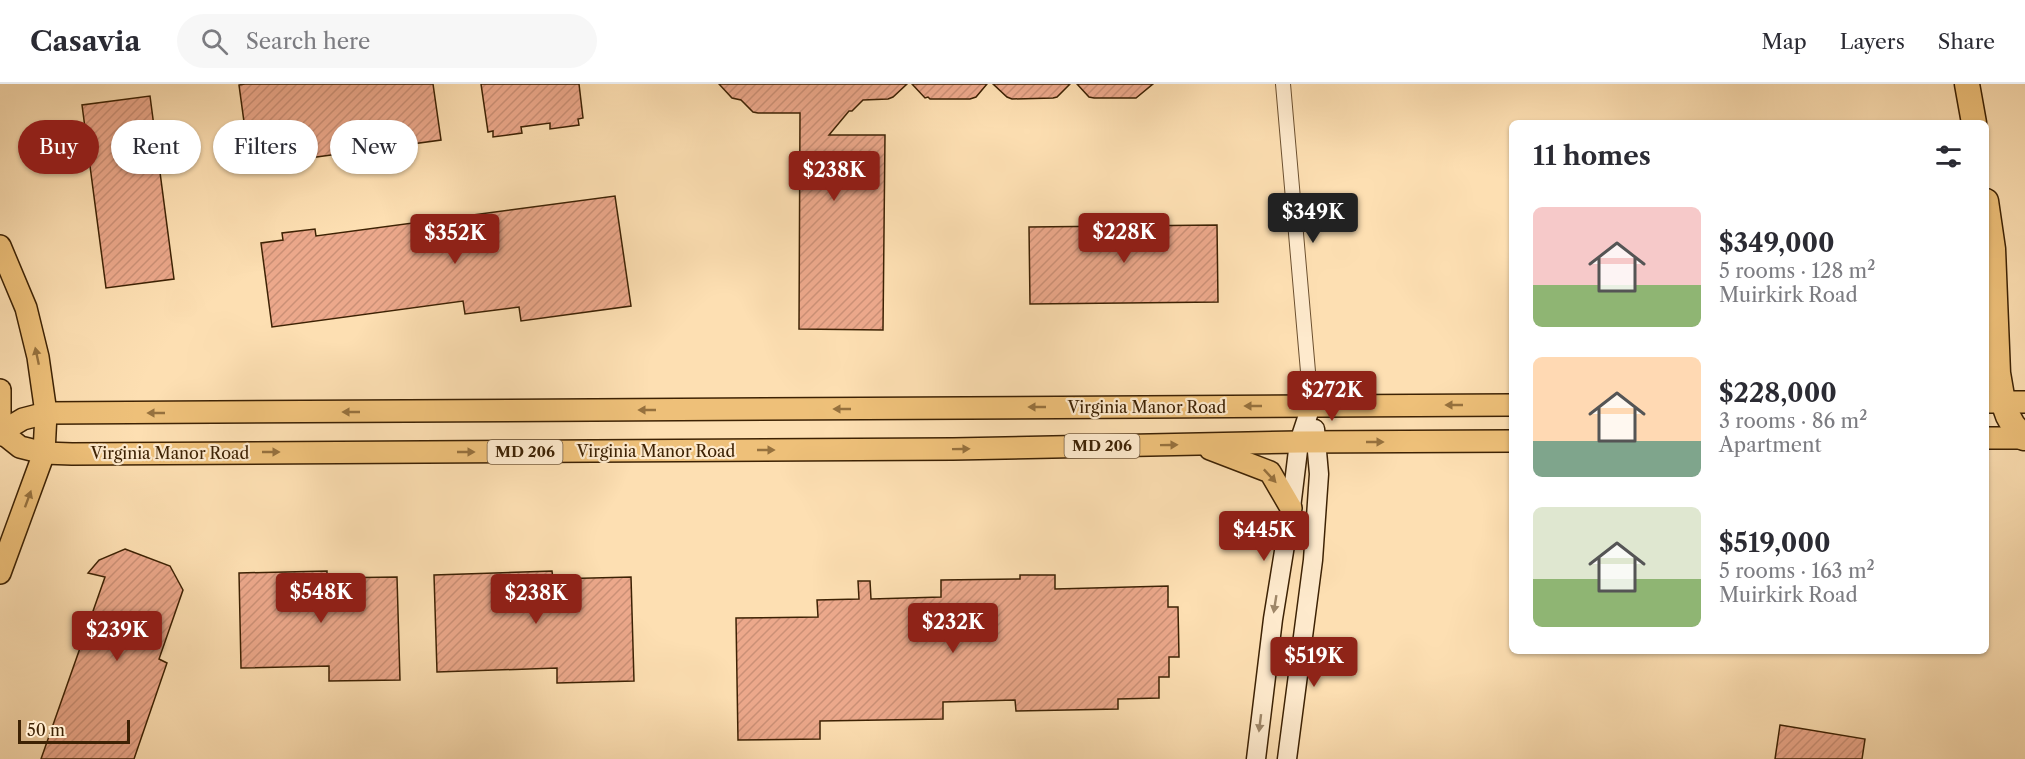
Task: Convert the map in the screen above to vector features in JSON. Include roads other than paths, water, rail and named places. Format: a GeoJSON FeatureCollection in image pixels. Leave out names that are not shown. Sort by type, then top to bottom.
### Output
{"type":"FeatureCollection","features":[{"type":"Feature","properties":{"kind":"highway"},"geometry":{"type":"LineString","coordinates":[[1966,84],[1973,120]]}},
{"type":"Feature","properties":{"kind":"highway"},"geometry":{"type":"LineString","coordinates":[[1989,222],[1993,249],[1998,374],[2013,425],[2024,438]]}},
{"type":"Feature","properties":{"kind":"main road"},"geometry":{"type":"LineString","coordinates":[[0,246],[26,308],[38,357],[46,413],[44,453],[0,573]]}},
{"type":"Feature","properties":{"kind":"main road"},"geometry":{"type":"LineString","coordinates":[[0,390],[0,433]]}},
{"type":"Feature","properties":{"kind":"main road","name":"Virginia Manor Road"},"geometry":{"type":"LineString","coordinates":[[1308,442],[952,449],[44,453],[20,447],[0,433],[23,419],[46,413],[1509,405]]}},
{"type":"Feature","properties":{"kind":"main road"},"geometry":{"type":"LineString","coordinates":[[1256,759],[1273,619],[1291,508],[1308,442],[1311,406]]}},
{"type":"Feature","properties":{"kind":"main road"},"geometry":{"type":"LineString","coordinates":[[1989,438],[2024,438]]}},
{"type":"Feature","properties":{"kind":"main road","name":"MD 206"},"geometry":{"type":"LineString","coordinates":[[1308,442],[1509,441]]}},
{"type":"Feature","properties":{"kind":"main road"},"geometry":{"type":"LineString","coordinates":[[1287,759],[1313,560],[1319,474],[1308,442]]}},
{"type":"Feature","properties":{"kind":"main road"},"geometry":{"type":"LineString","coordinates":[[1199,444],[1270,472],[1291,508]]}},
{"type":"Feature","properties":{"kind":"street"},"geometry":{"type":"LineString","coordinates":[[1283,84],[1311,406]]}}]}
